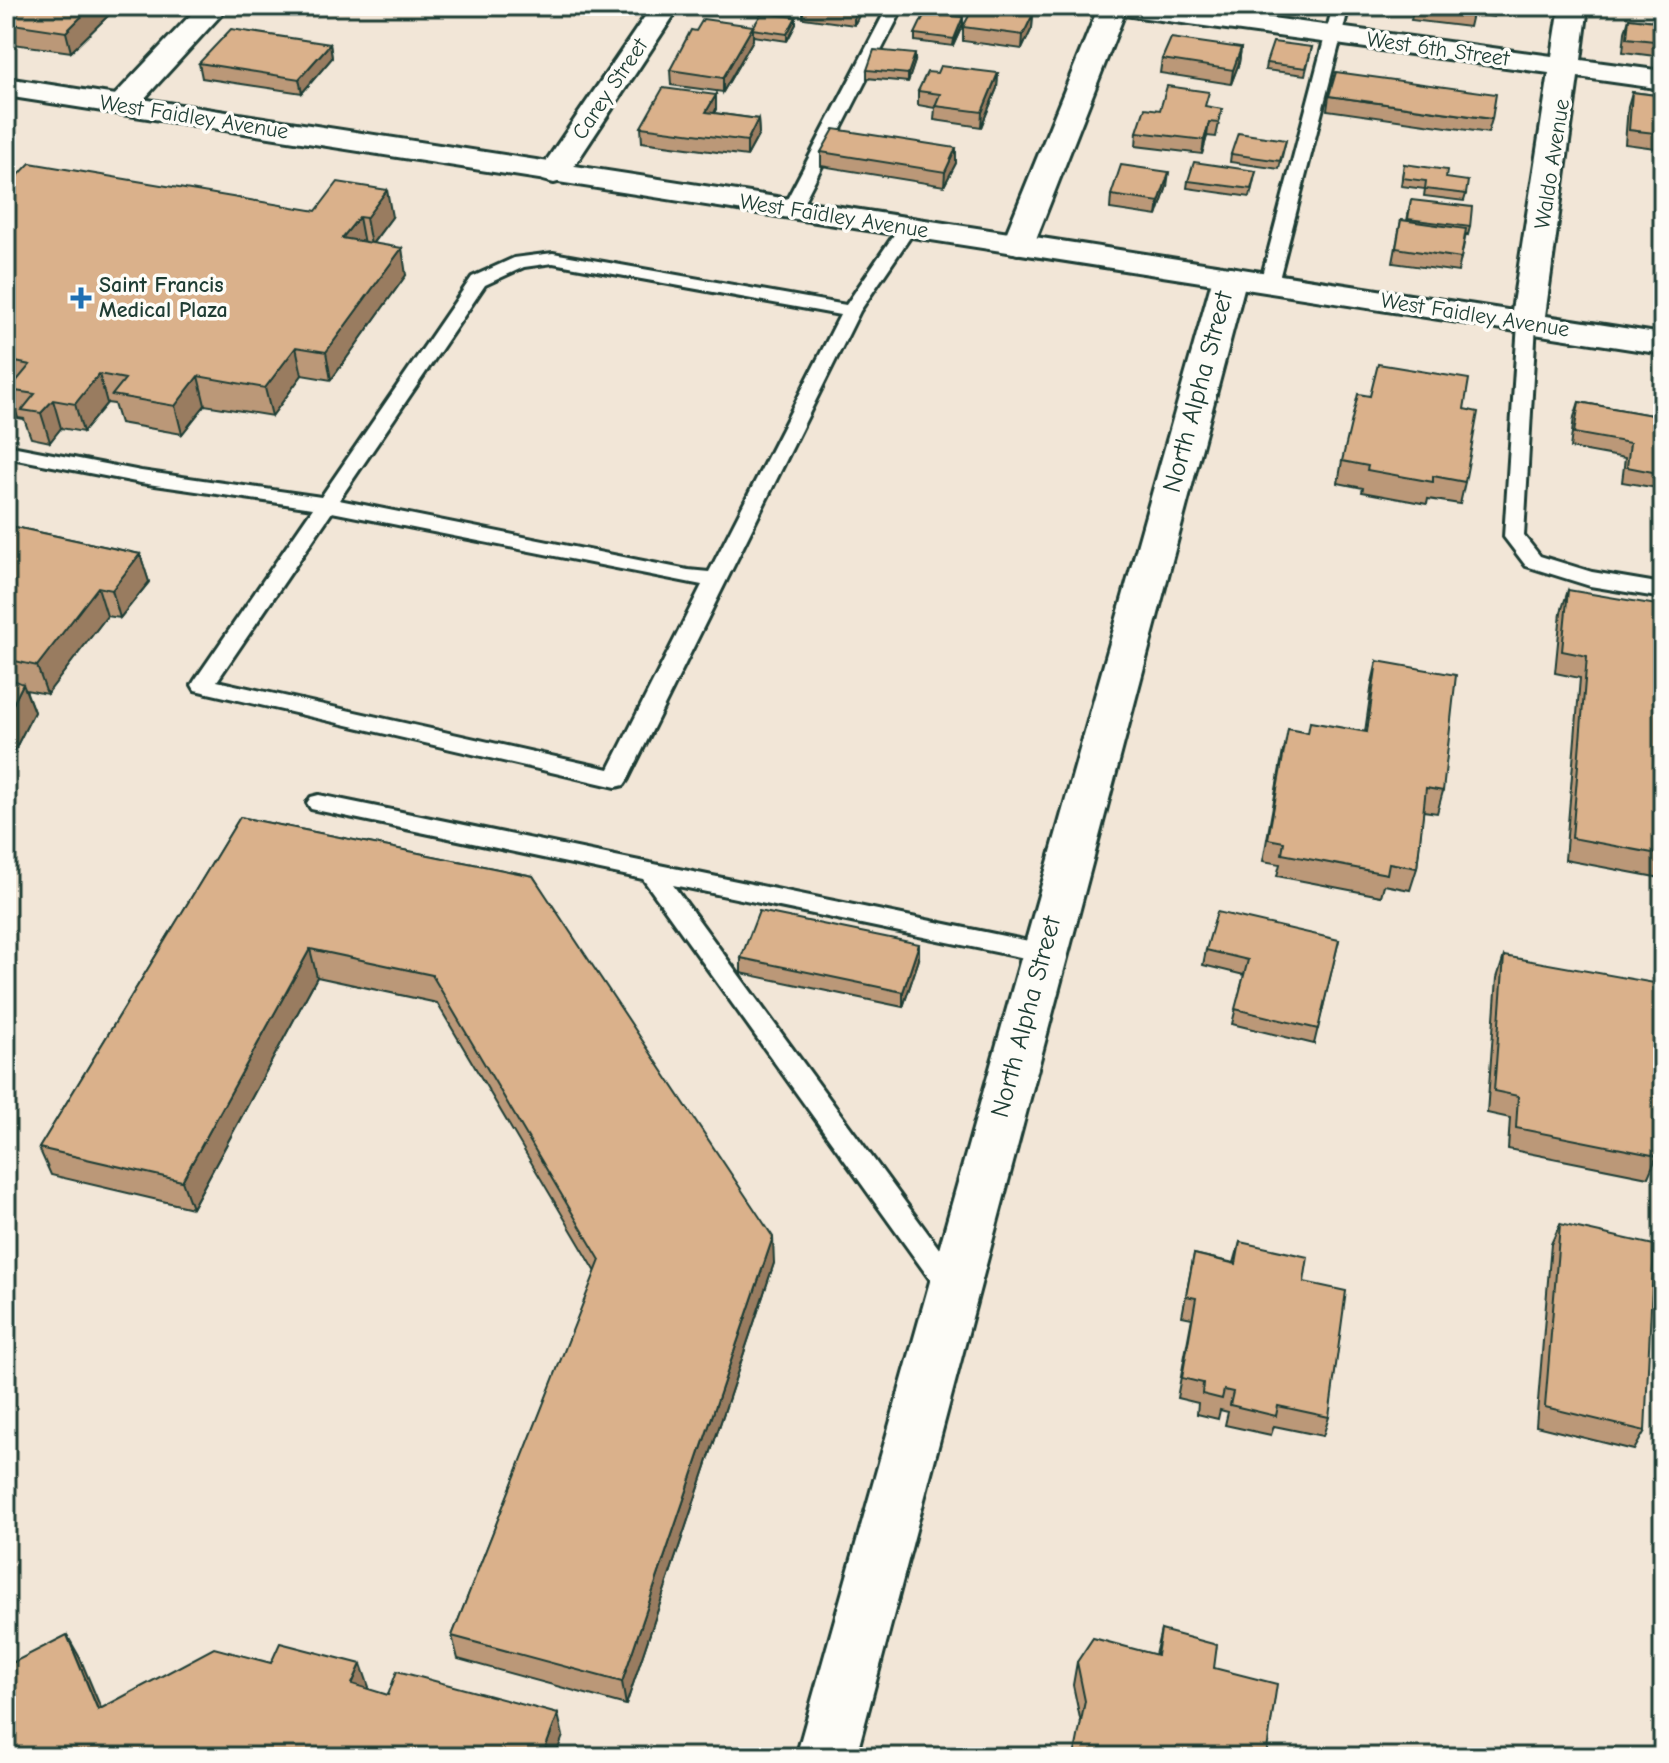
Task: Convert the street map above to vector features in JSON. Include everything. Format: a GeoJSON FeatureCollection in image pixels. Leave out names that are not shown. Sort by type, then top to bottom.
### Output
{"type":"FeatureCollection","features":[{"type":"Feature","properties":{"kind":"street"},"geometry":{"type":"LineString","coordinates":[[122,105],[215,6]]}},
{"type":"Feature","properties":{"kind":"street","name":"Carey Street"},"geometry":{"type":"LineString","coordinates":[[554,173],[666,6]]}},
{"type":"Feature","properties":{"kind":"street"},"geometry":{"type":"LineString","coordinates":[[1018,244],[1116,6]]}},
{"type":"Feature","properties":{"kind":"street","name":"West 6th Street"},"geometry":{"type":"LineString","coordinates":[[1116,6],[1663,80]]}},
{"type":"Feature","properties":{"kind":"street","name":"Waldo Avenue"},"geometry":{"type":"LineString","coordinates":[[1527,323],[1574,6]]}},
{"type":"Feature","properties":{"kind":"street","name":"West Faidley Avenue"},"geometry":{"type":"LineString","coordinates":[[6,87],[1663,344]]}},
{"type":"Feature","properties":{"kind":"street","name":"North Alpha Street"},"geometry":{"type":"LineString","coordinates":[[826,1757],[1044,953],[1250,280]]}},
{"type":"Feature","properties":{"kind":"lane"},"geometry":{"type":"LineString","coordinates":[[791,209],[896,6]]}},
{"type":"Feature","properties":{"kind":"lane"},"geometry":{"type":"LineString","coordinates":[[1250,280],[1341,6]]}},
{"type":"Feature","properties":{"kind":"lane"},"geometry":{"type":"LineString","coordinates":[[851,311],[553,258],[520,262],[478,281],[203,685],[616,779],[851,311],[908,227]]}},
{"type":"Feature","properties":{"kind":"lane"},"geometry":{"type":"LineString","coordinates":[[1527,323],[1514,537],[1533,561],[1590,579],[1663,591]]}},
{"type":"Feature","properties":{"kind":"lane"},"geometry":{"type":"LineString","coordinates":[[6,451],[141,477],[326,504],[688,577],[716,579]]}},
{"type":"Feature","properties":{"kind":"lane"},"geometry":{"type":"LineString","coordinates":[[319,803],[1044,953]]}},
{"type":"Feature","properties":{"kind":"lane"},"geometry":{"type":"LineString","coordinates":[[650,871],[952,1288]]}},
{"type":"Feature","properties":{"kind":"building"},"geometry":{"type":"Polygon","coordinates":[[[6,6],[92,6],[66,32],[6,23],[6,6]]]}},
{"type":"Feature","properties":{"kind":"building"},"geometry":{"type":"Polygon","coordinates":[[[817,6],[857,6],[854,11],[817,6]]]}},
{"type":"Feature","properties":{"kind":"building"},"geometry":{"type":"Polygon","coordinates":[[[974,6],[1033,14],[1023,35],[963,27],[974,6]]]}},
{"type":"Feature","properties":{"kind":"building"},"geometry":{"type":"Polygon","coordinates":[[[1417,6],[1474,6],[1473,13],[1417,6]]]}},
{"type":"Feature","properties":{"kind":"building"},"geometry":{"type":"Polygon","coordinates":[[[762,13],[796,17],[787,34],[752,29],[762,13]]]}},
{"type":"Feature","properties":{"kind":"building"},"geometry":{"type":"Polygon","coordinates":[[[925,13],[963,17],[954,39],[915,34],[925,13]]]}},
{"type":"Feature","properties":{"kind":"building"},"geometry":{"type":"Polygon","coordinates":[[[1629,18],[1663,22],[1663,42],[1627,38],[1629,18]]]}},
{"type":"Feature","properties":{"kind":"building"},"geometry":{"type":"Polygon","coordinates":[[[703,19],[753,26],[723,78],[670,70],[691,30],[696,31],[703,19]]]}},
{"type":"Feature","properties":{"kind":"building"},"geometry":{"type":"Polygon","coordinates":[[[231,29],[330,44],[299,79],[199,63],[231,29]]]}},
{"type":"Feature","properties":{"kind":"building"},"geometry":{"type":"Polygon","coordinates":[[[1171,38],[1241,48],[1233,70],[1162,59],[1171,38]]]}},
{"type":"Feature","properties":{"kind":"building"},"geometry":{"type":"Polygon","coordinates":[[[1273,42],[1312,47],[1306,68],[1266,63],[1273,42]]]}},
{"type":"Feature","properties":{"kind":"building"},"geometry":{"type":"Polygon","coordinates":[[[874,50],[915,54],[908,74],[867,70],[874,50]]]}},
{"type":"Feature","properties":{"kind":"building"},"geometry":{"type":"Polygon","coordinates":[[[940,66],[998,73],[982,112],[935,106],[940,94],[918,91],[927,72],[937,73],[940,66]]]}},
{"type":"Feature","properties":{"kind":"building"},"geometry":{"type":"Polygon","coordinates":[[[1336,72],[1496,94],[1492,119],[1329,96],[1336,72]]]}},
{"type":"Feature","properties":{"kind":"building"},"geometry":{"type":"Polygon","coordinates":[[[1167,86],[1209,92],[1205,106],[1222,109],[1218,123],[1209,122],[1204,140],[1137,132],[1145,108],[1160,110],[1167,86]]]}},
{"type":"Feature","properties":{"kind":"building"},"geometry":{"type":"Polygon","coordinates":[[[663,88],[716,95],[706,112],[758,119],[747,141],[641,127],[663,88]]]}},
{"type":"Feature","properties":{"kind":"building"},"geometry":{"type":"Polygon","coordinates":[[[1632,92],[1663,96],[1663,134],[1629,130],[1632,92]]]}},
{"type":"Feature","properties":{"kind":"building"},"geometry":{"type":"Polygon","coordinates":[[[834,129],[956,148],[945,172],[821,152],[834,129]]]}},
{"type":"Feature","properties":{"kind":"building"},"geometry":{"type":"Polygon","coordinates":[[[1238,133],[1286,140],[1280,161],[1231,154],[1238,133]]]}},
{"type":"Feature","properties":{"kind":"building"},"geometry":{"type":"Polygon","coordinates":[[[1194,162],[1256,171],[1251,189],[1188,181],[1194,162]]]}},
{"type":"Feature","properties":{"kind":"building"},"geometry":{"type":"Polygon","coordinates":[[[30,163],[316,211],[338,182],[387,190],[366,218],[359,217],[342,238],[402,248],[326,352],[296,347],[265,388],[198,376],[175,406],[112,395],[125,379],[99,374],[75,404],[53,400],[41,413],[22,410],[35,394],[9,390],[30,365],[6,360],[6,177],[15,179],[30,163]]]}},
{"type":"Feature","properties":{"kind":"building"},"geometry":{"type":"Polygon","coordinates":[[[1404,164],[1447,170],[1446,178],[1468,181],[1466,194],[1425,189],[1426,181],[1402,178],[1404,164]]]}},
{"type":"Feature","properties":{"kind":"building"},"geometry":{"type":"Polygon","coordinates":[[[1121,165],[1169,172],[1159,202],[1111,195],[1121,165]]]}},
{"type":"Feature","properties":{"kind":"building"},"geometry":{"type":"Polygon","coordinates":[[[1411,200],[1472,207],[1470,227],[1408,219],[1411,200]]]}},
{"type":"Feature","properties":{"kind":"building"},"geometry":{"type":"Polygon","coordinates":[[[1401,220],[1466,229],[1461,258],[1396,248],[1401,220]]]}},
{"type":"Feature","properties":{"kind":"building"},"geometry":{"type":"Polygon","coordinates":[[[1378,364],[1469,379],[1464,409],[1478,412],[1465,482],[1433,476],[1433,482],[1367,470],[1368,466],[1342,461],[1358,394],[1370,396],[1378,364]]]}},
{"type":"Feature","properties":{"kind":"building"},"geometry":{"type":"Polygon","coordinates":[[[1579,402],[1663,417],[1663,474],[1627,467],[1630,443],[1574,433],[1579,402]]]}},
{"type":"Feature","properties":{"kind":"building"},"geometry":{"type":"Polygon","coordinates":[[[6,525],[140,554],[112,590],[98,587],[37,666],[6,659],[6,525]]]}},
{"type":"Feature","properties":{"kind":"building"},"geometry":{"type":"Polygon","coordinates":[[[1568,590],[1663,606],[1663,855],[1572,838],[1587,656],[1562,651],[1568,590]]]}},
{"type":"Feature","properties":{"kind":"building"},"geometry":{"type":"Polygon","coordinates":[[[1377,661],[1456,675],[1443,791],[1426,788],[1417,868],[1389,863],[1387,874],[1282,854],[1284,842],[1268,839],[1288,729],[1308,733],[1310,722],[1367,732],[1377,661]]]}},
{"type":"Feature","properties":{"kind":"building"},"geometry":{"type":"Polygon","coordinates":[[[6,677],[23,684],[6,718],[6,677]]]}},
{"type":"Feature","properties":{"kind":"building"},"geometry":{"type":"Polygon","coordinates":[[[240,817],[533,876],[773,1237],[622,1682],[452,1636],[600,1260],[432,975],[310,949],[182,1181],[39,1148],[240,817]]]}},
{"type":"Feature","properties":{"kind":"building"},"geometry":{"type":"Polygon","coordinates":[[[759,911],[919,944],[903,992],[741,958],[759,911]]]}},
{"type":"Feature","properties":{"kind":"building"},"geometry":{"type":"Polygon","coordinates":[[[1217,912],[1339,940],[1318,1029],[1235,1009],[1248,960],[1206,950],[1217,912]]]}},
{"type":"Feature","properties":{"kind":"building"},"geometry":{"type":"Polygon","coordinates":[[[1504,956],[1660,984],[1657,1156],[1516,1128],[1518,1096],[1494,1091],[1504,956]]]}},
{"type":"Feature","properties":{"kind":"building"},"geometry":{"type":"Polygon","coordinates":[[[1560,1224],[1654,1245],[1645,1431],[1545,1407],[1560,1224]]]}},
{"type":"Feature","properties":{"kind":"building"},"geometry":{"type":"Polygon","coordinates":[[[1240,1242],[1308,1257],[1304,1282],[1346,1291],[1329,1417],[1278,1406],[1276,1416],[1230,1405],[1233,1392],[1224,1390],[1222,1399],[1202,1394],[1203,1383],[1182,1378],[1196,1298],[1186,1296],[1194,1254],[1236,1264],[1240,1242]]]}},
{"type":"Feature","properties":{"kind":"building"},"geometry":{"type":"Polygon","coordinates":[[[1161,1630],[1217,1645],[1214,1668],[1277,1684],[1266,1757],[1074,1757],[1085,1701],[1077,1662],[1093,1638],[1157,1655],[1161,1630]]]}},
{"type":"Feature","properties":{"kind":"building"},"geometry":{"type":"Polygon","coordinates":[[[67,1635],[98,1710],[214,1648],[271,1663],[280,1643],[361,1664],[352,1684],[388,1695],[397,1671],[558,1714],[542,1757],[6,1757],[6,1666],[67,1635]]]}},
{"type":"Feature","properties":{"kind":"place","name":"Saint Francis Medical Plaza"},"geometry":{"type":"Point","coordinates":[81,298]}}]}
